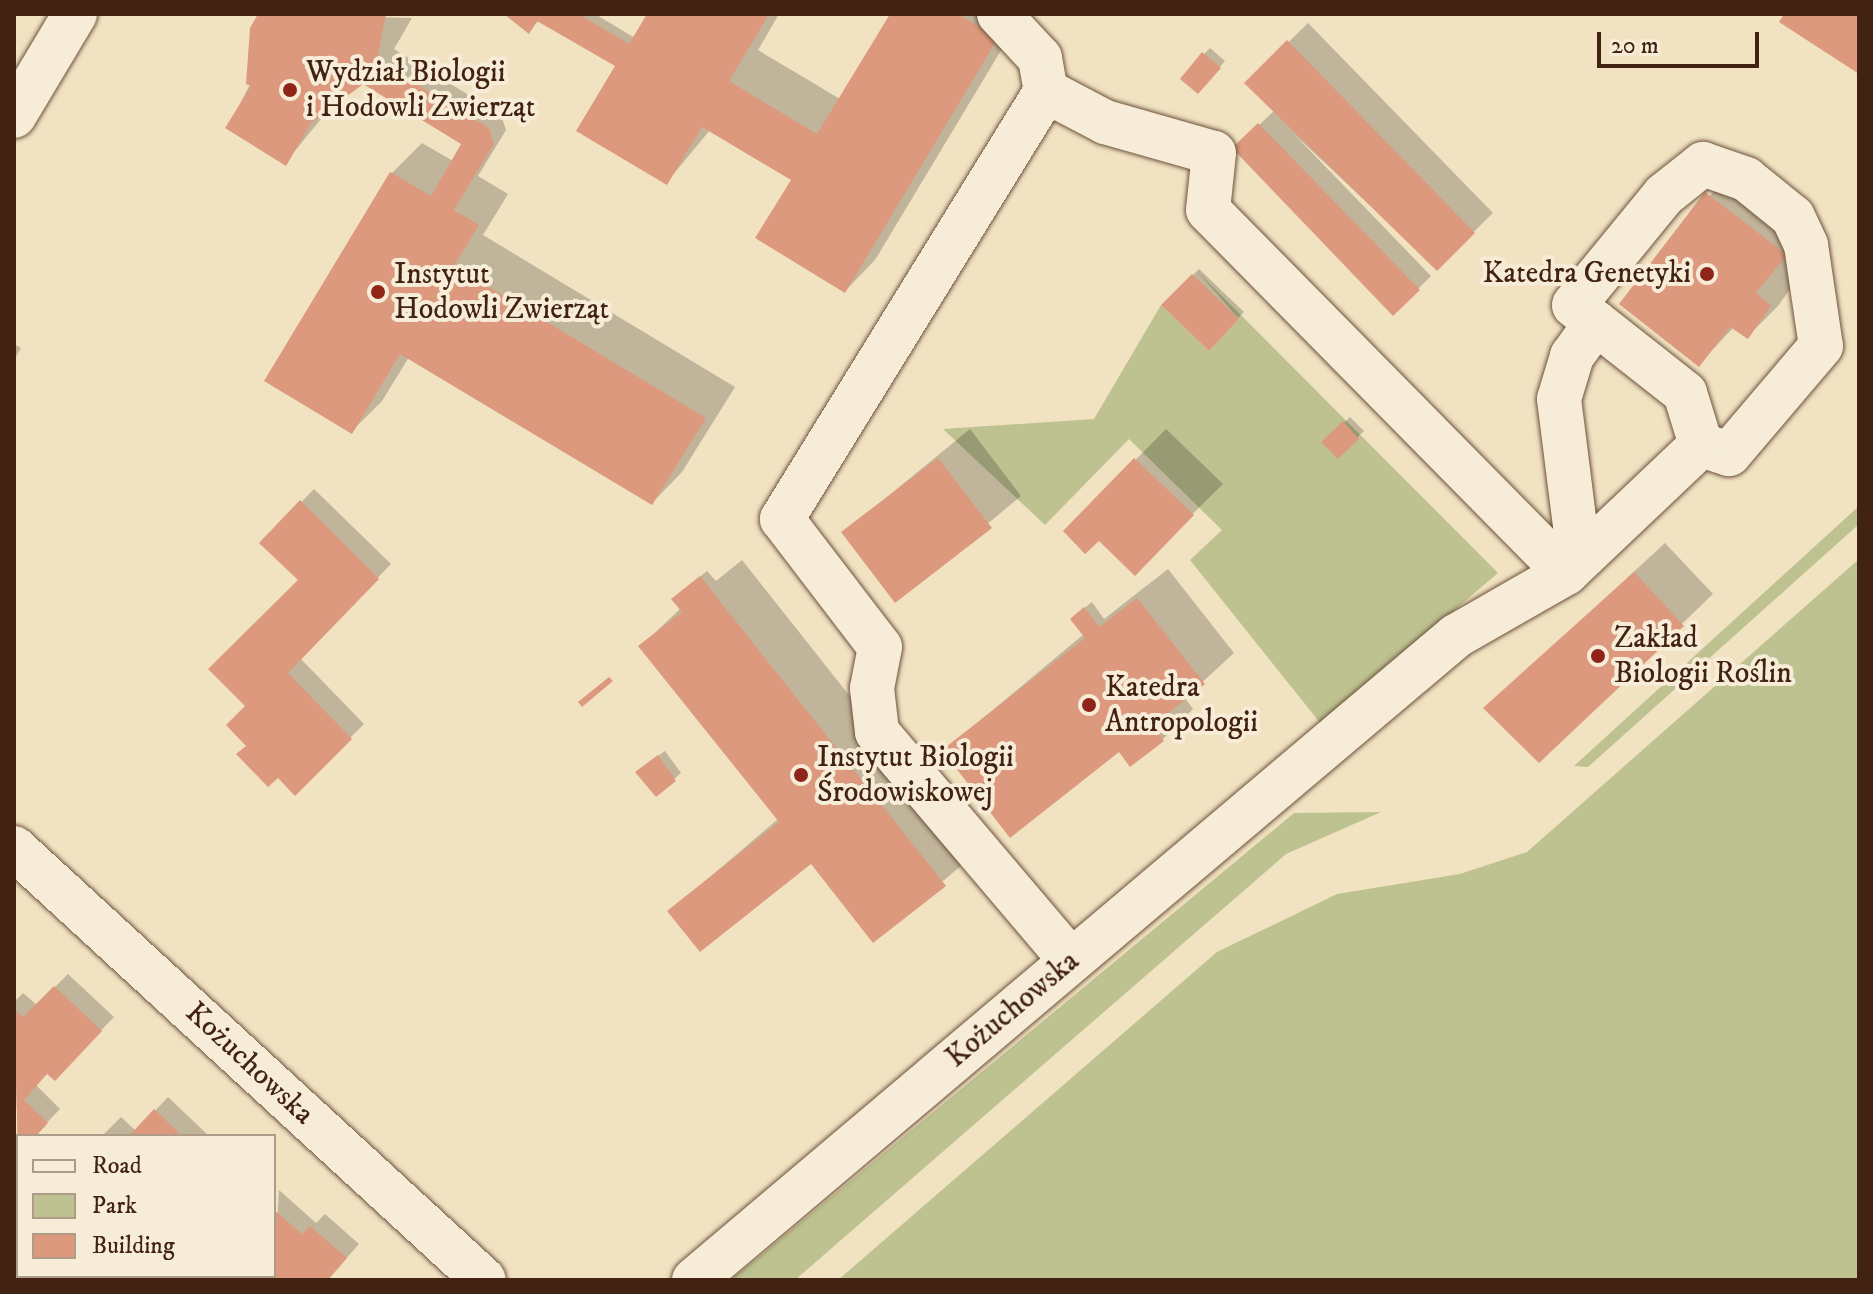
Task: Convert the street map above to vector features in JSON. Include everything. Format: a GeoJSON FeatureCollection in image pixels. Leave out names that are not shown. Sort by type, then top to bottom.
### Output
{"type":"FeatureCollection","features":[{"type":"Feature","properties":{"kind":"street"},"geometry":{"type":"LineString","coordinates":[[14,116],[75,14]]}},
{"type":"Feature","properties":{"kind":"street"},"geometry":{"type":"LineString","coordinates":[[999,14],[1040,58],[1046,91],[782,519],[880,647],[872,688],[877,732],[1071,961]]}},
{"type":"Feature","properties":{"kind":"street"},"geometry":{"type":"LineString","coordinates":[[1046,91],[1105,122],[1214,153],[1208,210],[1572,566]]}},
{"type":"Feature","properties":{"kind":"street"},"geometry":{"type":"LineString","coordinates":[[1703,164],[1746,179],[1793,217],[1806,245],[1821,346],[1729,454],[1701,445],[1685,393],[1596,323],[1574,305],[1664,195],[1703,164]]}},
{"type":"Feature","properties":{"kind":"street"},"geometry":{"type":"LineString","coordinates":[[1572,566],[1559,399],[1572,356],[1596,323]]}},
{"type":"Feature","properties":{"kind":"street","name":"Kożuchowska"},"geometry":{"type":"LineString","coordinates":[[694,1280],[1456,636],[1572,566],[1616,531],[1701,445]]}},
{"type":"Feature","properties":{"kind":"street","name":"Kożuchowska"},"geometry":{"type":"LineString","coordinates":[[14,848],[484,1280]]}},
{"type":"Feature","properties":{"kind":"green space"},"geometry":{"type":"Polygon","coordinates":[[[1196,270],[1498,573],[1321,724],[1190,560],[1222,530],[1129,439],[1045,525],[943,429],[1094,419],[1161,305],[1209,351],[1239,319],[1196,270]]]}},
{"type":"Feature","properties":{"kind":"green space"},"geometry":{"type":"Polygon","coordinates":[[[1859,506],[1859,524],[1588,767],[1574,766],[1859,506]]]}},
{"type":"Feature","properties":{"kind":"green space"},"geometry":{"type":"Polygon","coordinates":[[[1859,559],[1859,1280],[838,1280],[1217,952],[1337,894],[1460,874],[1527,852],[1859,559]]]}},
{"type":"Feature","properties":{"kind":"green space"},"geometry":{"type":"Polygon","coordinates":[[[1381,812],[1286,854],[795,1280],[731,1280],[1294,813],[1381,812]]]}},
{"type":"Feature","properties":{"kind":"building"},"geometry":{"type":"Polygon","coordinates":[[[258,14],[386,14],[377,60],[489,128],[494,144],[454,210],[479,225],[454,266],[706,418],[652,505],[400,354],[352,434],[264,381],[390,172],[431,196],[461,144],[363,84],[311,123],[286,166],[225,128],[251,86],[246,84],[250,28],[258,14]]]}},
{"type":"Feature","properties":{"kind":"building"},"geometry":{"type":"Polygon","coordinates":[[[504,14],[579,14],[629,44],[647,14],[769,14],[729,81],[817,134],[890,14],[958,14],[998,38],[845,293],[755,238],[791,180],[702,127],[667,185],[576,131],[615,66],[537,21],[529,34],[504,14]]]}},
{"type":"Feature","properties":{"kind":"building"},"geometry":{"type":"Polygon","coordinates":[[[1784,14],[1859,14],[1859,74],[1779,22],[1784,14]]]}},
{"type":"Feature","properties":{"kind":"building"},"geometry":{"type":"Polygon","coordinates":[[[1287,40],[1475,233],[1437,271],[1244,83],[1287,40]]]}},
{"type":"Feature","properties":{"kind":"building"},"geometry":{"type":"Polygon","coordinates":[[[1202,52],[1221,68],[1198,94],[1180,79],[1202,52]]]}},
{"type":"Feature","properties":{"kind":"building"},"geometry":{"type":"Polygon","coordinates":[[[1258,123],[1420,290],[1393,316],[1232,148],[1258,123]]]}},
{"type":"Feature","properties":{"kind":"building","name":"Katedra Genetyki"},"geometry":{"type":"Polygon","coordinates":[[[1705,192],[1787,255],[1756,293],[1771,306],[1748,339],[1730,327],[1699,367],[1619,304],[1705,192]]]}},
{"type":"Feature","properties":{"kind":"building"},"geometry":{"type":"Polygon","coordinates":[[[1192,274],[1239,319],[1209,351],[1161,305],[1192,274]]]}},
{"type":"Feature","properties":{"kind":"building"},"geometry":{"type":"Polygon","coordinates":[[[1343,421],[1359,439],[1338,459],[1321,442],[1343,421]]]}},
{"type":"Feature","properties":{"kind":"building"},"geometry":{"type":"Polygon","coordinates":[[[938,458],[992,528],[895,603],[841,532],[938,458]]]}},
{"type":"Feature","properties":{"kind":"building"},"geometry":{"type":"Polygon","coordinates":[[[1134,458],[1194,515],[1135,576],[1099,541],[1085,554],[1063,531],[1134,458]]]}},
{"type":"Feature","properties":{"kind":"building"},"geometry":{"type":"Polygon","coordinates":[[[300,500],[379,579],[288,673],[352,739],[295,796],[278,778],[268,787],[236,754],[246,746],[226,725],[245,706],[208,669],[298,580],[259,543],[300,500]]]}},
{"type":"Feature","properties":{"kind":"building","name":"Zakład Biologii Roślin"},"geometry":{"type":"Polygon","coordinates":[[[1634,572],[1684,626],[1539,763],[1483,708],[1634,572]]]}},
{"type":"Feature","properties":{"kind":"building","name":"Instytut Biologii Środowiskowej"},"geometry":{"type":"Polygon","coordinates":[[[700,576],[946,886],[873,943],[811,864],[700,952],[667,911],[779,822],[638,646],[682,612],[671,599],[700,576]]]}},
{"type":"Feature","properties":{"kind":"building","name":"Katedra Antropologii"},"geometry":{"type":"Polygon","coordinates":[[[1137,598],[1205,684],[1153,725],[1164,741],[1130,767],[1119,752],[1010,838],[942,750],[1085,638],[1070,619],[1084,607],[1099,627],[1137,598]]]}},
{"type":"Feature","properties":{"kind":"building"},"geometry":{"type":"Polygon","coordinates":[[[609,677],[613,681],[582,707],[578,702],[609,677]]]}},
{"type":"Feature","properties":{"kind":"building"},"geometry":{"type":"Polygon","coordinates":[[[658,755],[676,781],[656,797],[635,772],[658,755]]]}},
{"type":"Feature","properties":{"kind":"building"},"geometry":{"type":"Polygon","coordinates":[[[54,986],[102,1031],[55,1081],[47,1074],[24,1100],[48,1123],[38,1134],[17,1134],[14,1009],[23,1017],[54,986]]]}},
{"type":"Feature","properties":{"kind":"building"},"geometry":{"type":"Polygon","coordinates":[[[154,1109],[180,1134],[131,1134],[154,1109]]]}},
{"type":"Feature","properties":{"kind":"building"},"geometry":{"type":"Polygon","coordinates":[[[276,1212],[302,1234],[310,1226],[347,1258],[328,1280],[276,1278],[276,1212]]]}},
{"type":"Feature","properties":{"kind":"place","name":"Wydział Biologii i Hodowli Zwierząt"},"geometry":{"type":"Point","coordinates":[290,90]}},
{"type":"Feature","properties":{"kind":"place","name":"Katedra Genetyki"},"geometry":{"type":"Point","coordinates":[1707,274]}},
{"type":"Feature","properties":{"kind":"place","name":"Instytut Hodowli Zwierząt"},"geometry":{"type":"Point","coordinates":[378,292]}},
{"type":"Feature","properties":{"kind":"place","name":"Zakład Biologii Roślin"},"geometry":{"type":"Point","coordinates":[1598,656]}},
{"type":"Feature","properties":{"kind":"place","name":"Katedra Antropologii"},"geometry":{"type":"Point","coordinates":[1089,705]}},
{"type":"Feature","properties":{"kind":"place","name":"Instytut Biologii Środowiskowej"},"geometry":{"type":"Point","coordinates":[801,775]}}]}
